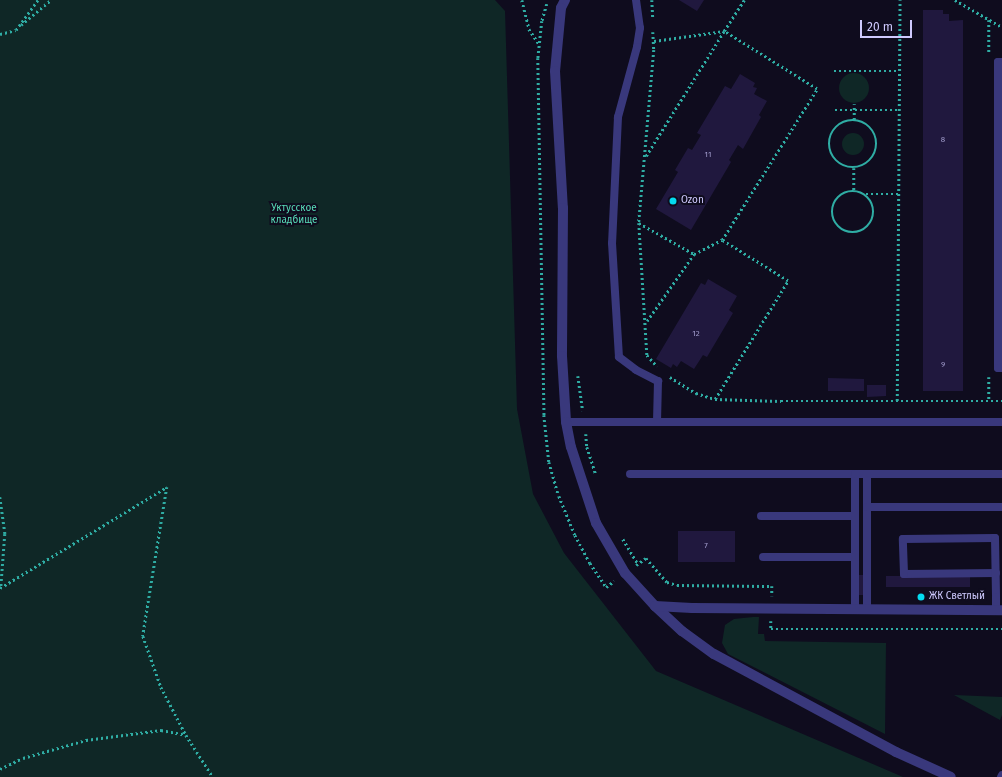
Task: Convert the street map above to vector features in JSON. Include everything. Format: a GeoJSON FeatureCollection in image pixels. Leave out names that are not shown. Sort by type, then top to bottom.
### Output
{"type":"FeatureCollection","features":[{"type":"Feature","properties":{"kind":"street"},"geometry":{"type":"LineString","coordinates":[[565,0],[561,8],[555,71],[563,208],[562,356],[566,422],[571,447],[596,523],[625,573],[655,606],[682,631],[714,654],[896,752],[951,777]]}},
{"type":"Feature","properties":{"kind":"street"},"geometry":{"type":"LineString","coordinates":[[655,606],[855,610],[999,610]]}},
{"type":"Feature","properties":{"kind":"lane"},"geometry":{"type":"LineString","coordinates":[[636,0],[640,28],[637,47],[618,118],[612,243],[620,356],[636,370],[658,381],[657,422]]}},
{"type":"Feature","properties":{"kind":"lane"},"geometry":{"type":"LineString","coordinates":[[1002,62],[998,62],[998,368],[1002,368]]}},
{"type":"Feature","properties":{"kind":"lane"},"geometry":{"type":"LineString","coordinates":[[566,422],[1002,422]]}},
{"type":"Feature","properties":{"kind":"lane"},"geometry":{"type":"LineString","coordinates":[[630,474],[1002,474]]}},
{"type":"Feature","properties":{"kind":"lane"},"geometry":{"type":"LineString","coordinates":[[855,474],[855,610]]}},
{"type":"Feature","properties":{"kind":"lane"},"geometry":{"type":"LineString","coordinates":[[867,474],[867,610]]}},
{"type":"Feature","properties":{"kind":"lane"},"geometry":{"type":"LineString","coordinates":[[867,507],[1002,507]]}},
{"type":"Feature","properties":{"kind":"lane"},"geometry":{"type":"LineString","coordinates":[[762,516],[855,516]]}},
{"type":"Feature","properties":{"kind":"lane"},"geometry":{"type":"LineString","coordinates":[[996,573],[904,574],[903,539],[995,538],[999,610]]}},
{"type":"Feature","properties":{"kind":"lane"},"geometry":{"type":"LineString","coordinates":[[764,556],[855,557]]}},
{"type":"Feature","properties":{"kind":"path"},"geometry":{"type":"LineString","coordinates":[[16,30],[38,0]]}},
{"type":"Feature","properties":{"kind":"path"},"geometry":{"type":"LineString","coordinates":[[0,34],[16,30],[51,0]]}},
{"type":"Feature","properties":{"kind":"path"},"geometry":{"type":"LineString","coordinates":[[522,0],[529,29],[539,44]]}},
{"type":"Feature","properties":{"kind":"path"},"geometry":{"type":"LineString","coordinates":[[652,0],[653,20]]}},
{"type":"Feature","properties":{"kind":"path"},"geometry":{"type":"LineString","coordinates":[[645,158],[744,0]]}},
{"type":"Feature","properties":{"kind":"path"},"geometry":{"type":"LineString","coordinates":[[897,401],[900,0]]}},
{"type":"Feature","properties":{"kind":"path"},"geometry":{"type":"LineString","coordinates":[[954,0],[1002,27]]}},
{"type":"Feature","properties":{"kind":"path"},"geometry":{"type":"LineString","coordinates":[[653,27],[654,41],[639,222],[647,355],[662,371]]}},
{"type":"Feature","properties":{"kind":"path"},"geometry":{"type":"LineString","coordinates":[[646,322],[694,254],[722,240],[817,89],[724,31],[654,41]]}},
{"type":"Feature","properties":{"kind":"path"},"geometry":{"type":"LineString","coordinates":[[834,71],[899,71]]}},
{"type":"Feature","properties":{"kind":"path"},"geometry":{"type":"LineString","coordinates":[[854,104],[854,120]]}},
{"type":"Feature","properties":{"kind":"path"},"geometry":{"type":"LineString","coordinates":[[835,110],[899,110]]}},
{"type":"Feature","properties":{"kind":"path"},"geometry":{"type":"LineString","coordinates":[[854,120],[867,124],[872,129],[877,143],[873,157],[861,166],[854,167],[840,164],[834,158],[829,144],[833,130],[838,125],[845,121],[854,120]]}},
{"type":"Feature","properties":{"kind":"path"},"geometry":{"type":"LineString","coordinates":[[854,167],[854,191]]}},
{"type":"Feature","properties":{"kind":"path"},"geometry":{"type":"LineString","coordinates":[[865,194],[874,205],[873,220],[864,231],[849,234],[836,226],[832,212],[837,198],[843,193],[854,191],[865,194],[898,194]]}},
{"type":"Feature","properties":{"kind":"path"},"geometry":{"type":"LineString","coordinates":[[639,222],[694,254]]}},
{"type":"Feature","properties":{"kind":"path"},"geometry":{"type":"LineString","coordinates":[[714,399],[788,281],[722,240]]}},
{"type":"Feature","properties":{"kind":"path"},"geometry":{"type":"LineString","coordinates":[[578,369],[588,447],[597,476]]}},
{"type":"Feature","properties":{"kind":"path"},"geometry":{"type":"LineString","coordinates":[[668,375],[696,393],[714,399],[1002,401]]}},
{"type":"Feature","properties":{"kind":"path"},"geometry":{"type":"LineString","coordinates":[[0,588],[167,488],[143,636],[162,687],[186,735],[213,777]]}},
{"type":"Feature","properties":{"kind":"path"},"geometry":{"type":"LineString","coordinates":[[0,497],[5,534],[0,588]]}},
{"type":"Feature","properties":{"kind":"path"},"geometry":{"type":"LineString","coordinates":[[622,538],[638,564]]}},
{"type":"Feature","properties":{"kind":"path"},"geometry":{"type":"LineString","coordinates":[[0,769],[23,758],[86,740],[161,730],[186,735]]}},
{"type":"Feature","properties":{"kind":"green space","name":"Уктусское кладбище"},"geometry":{"type":"Polygon","coordinates":[[[0,0],[495,0],[505,11],[517,409],[533,494],[564,553],[656,671],[903,777],[0,777],[0,0]]]}},
{"type":"Feature","properties":{"kind":"green space"},"geometry":{"type":"Polygon","coordinates":[[[854,73],[865,77],[869,88],[865,99],[854,103],[843,99],[839,88],[843,77],[854,73]]]}},
{"type":"Feature","properties":{"kind":"green space"},"geometry":{"type":"Polygon","coordinates":[[[853,133],[861,136],[864,144],[861,152],[853,155],[845,152],[842,144],[845,136],[853,133]]]}},
{"type":"Feature","properties":{"kind":"green space"},"geometry":{"type":"Polygon","coordinates":[[[759,617],[758,634],[764,634],[765,641],[886,643],[885,734],[728,654],[722,643],[725,625],[734,619],[759,617]]]}},
{"type":"Feature","properties":{"kind":"green space"},"geometry":{"type":"Polygon","coordinates":[[[954,695],[1002,697],[1002,715],[1000,720],[954,695]]]}},
{"type":"Feature","properties":{"kind":"building"},"geometry":{"type":"Polygon","coordinates":[[[679,0],[704,0],[697,11],[679,0]]]}},
{"type":"Feature","properties":{"kind":"building"},"geometry":{"type":"Polygon","coordinates":[[[923,10],[943,10],[943,14],[949,14],[949,21],[963,20],[963,391],[923,391],[923,10]]]}},
{"type":"Feature","properties":{"kind":"building"},"geometry":{"type":"Polygon","coordinates":[[[740,74],[755,83],[753,87],[757,88],[754,94],[767,101],[759,115],[761,117],[743,149],[738,145],[729,160],[731,162],[691,230],[656,209],[678,172],[675,170],[688,148],[692,150],[701,135],[697,133],[725,86],[731,89],[740,74]]]}},
{"type":"Feature","properties":{"kind":"building"},"geometry":{"type":"Polygon","coordinates":[[[708,279],[737,296],[729,310],[733,313],[707,357],[703,355],[694,369],[681,361],[677,367],[673,364],[671,368],[656,359],[701,283],[705,285],[708,279]]]}},
{"type":"Feature","properties":{"kind":"building"},"geometry":{"type":"Polygon","coordinates":[[[828,378],[864,379],[864,391],[828,391],[828,378]]]}},
{"type":"Feature","properties":{"kind":"building"},"geometry":{"type":"Polygon","coordinates":[[[867,385],[886,385],[886,396],[867,397],[867,385]]]}},
{"type":"Feature","properties":{"kind":"building"},"geometry":{"type":"Polygon","coordinates":[[[678,531],[735,531],[735,562],[678,562],[678,531]]]}},
{"type":"Feature","properties":{"kind":"building"},"geometry":{"type":"Polygon","coordinates":[[[858,575],[865,575],[865,595],[858,595],[858,575]]]}},
{"type":"Feature","properties":{"kind":"building"},"geometry":{"type":"Polygon","coordinates":[[[886,576],[970,576],[970,587],[886,587],[886,576]]]}},
{"type":"Feature","properties":{"kind":"place","name":"Ozon"},"geometry":{"type":"Point","coordinates":[673,201]}},
{"type":"Feature","properties":{"kind":"place","name":"ЖК Светлый"},"geometry":{"type":"Point","coordinates":[921,597]}}]}
